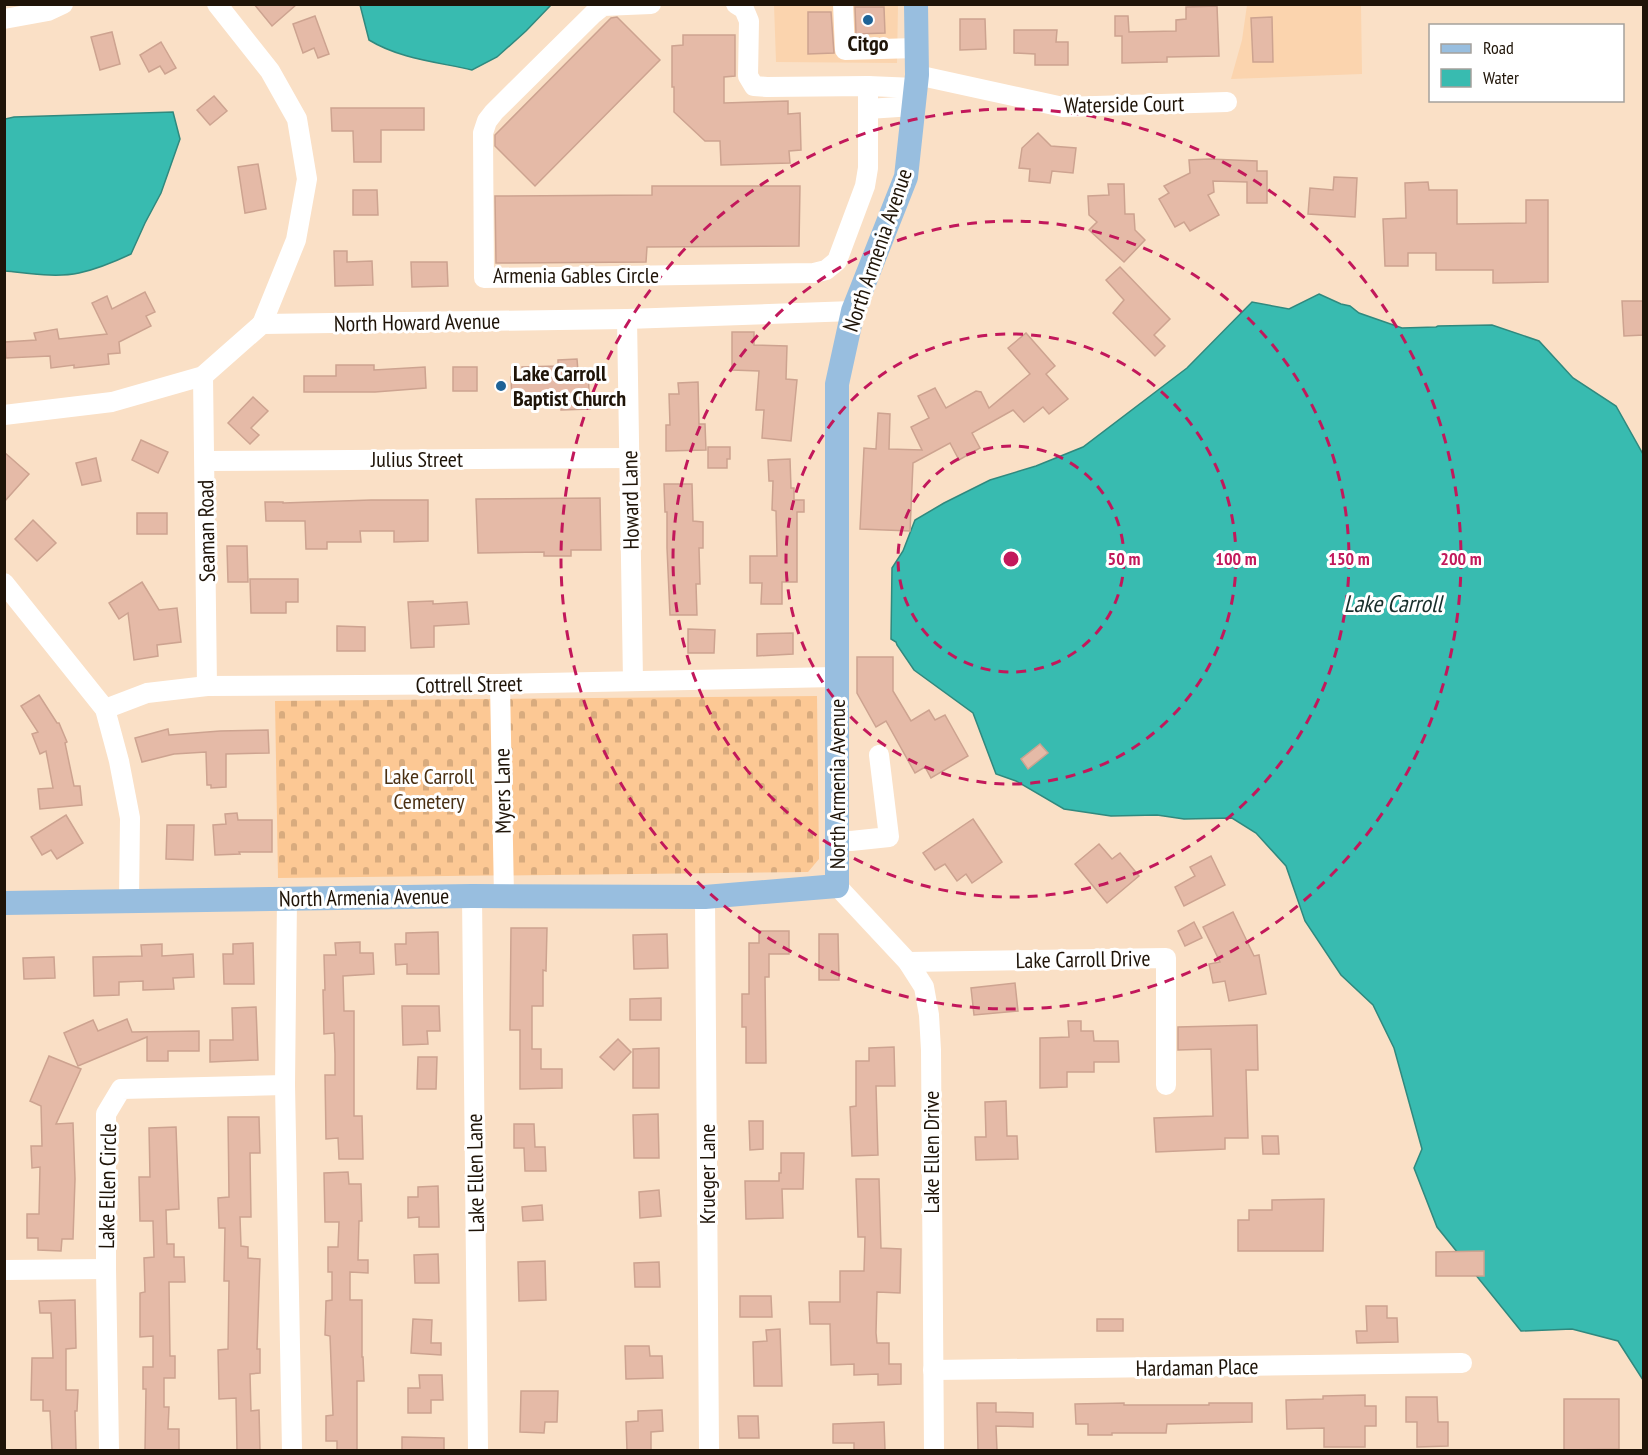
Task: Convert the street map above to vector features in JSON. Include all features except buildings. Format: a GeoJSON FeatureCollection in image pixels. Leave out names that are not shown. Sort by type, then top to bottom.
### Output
{"type":"FeatureCollection","features":[{"type":"Feature","properties":{"kind":"main road","name":"North Armenia Avenue"},"geometry":{"type":"LineString","coordinates":[[4,903],[472,896],[705,897],[837,886],[837,384],[853,311],[906,177],[915,90],[915,4]]}},
{"type":"Feature","properties":{"kind":"street"},"geometry":{"type":"LineString","coordinates":[[4,19],[48,11],[63,4]]}},
{"type":"Feature","properties":{"kind":"street"},"geometry":{"type":"LineString","coordinates":[[4,415],[112,402],[204,376],[262,324],[296,240],[307,179],[297,119],[270,71],[217,4]]}},
{"type":"Feature","properties":{"kind":"street","name":"Armenia Gables Circle"},"geometry":{"type":"LineString","coordinates":[[651,4],[603,6],[487,121],[483,133],[484,278],[802,274],[826,270],[837,261],[865,186],[868,168],[868,86]]}},
{"type":"Feature","properties":{"kind":"street"},"geometry":{"type":"LineString","coordinates":[[735,4],[744,9],[749,21],[748,76],[754,86],[868,86],[915,90]]}},
{"type":"Feature","properties":{"kind":"street"},"geometry":{"type":"LineString","coordinates":[[843,4],[845,50],[916,48]]}},
{"type":"Feature","properties":{"kind":"street"},"geometry":{"type":"LineString","coordinates":[[868,109],[915,90]]}},
{"type":"Feature","properties":{"kind":"street","name":"Waterside Court"},"geometry":{"type":"LineString","coordinates":[[915,90],[1062,107],[1227,102]]}},
{"type":"Feature","properties":{"kind":"street","name":"North Howard Avenue"},"geometry":{"type":"LineString","coordinates":[[262,324],[627,319],[853,311]]}},
{"type":"Feature","properties":{"kind":"street","name":"Howard Lane"},"geometry":{"type":"LineString","coordinates":[[627,319],[633,680]]}},
{"type":"Feature","properties":{"kind":"street","name":"Seaman Road"},"geometry":{"type":"LineString","coordinates":[[204,376],[207,686]]}},
{"type":"Feature","properties":{"kind":"street","name":"Julius Street"},"geometry":{"type":"LineString","coordinates":[[205,460],[630,458]]}},
{"type":"Feature","properties":{"kind":"street"},"geometry":{"type":"LineString","coordinates":[[4,583],[105,709],[119,761],[130,818],[129,900]]}},
{"type":"Feature","properties":{"kind":"street","name":"Cottrell Street"},"geometry":{"type":"LineString","coordinates":[[105,709],[147,693],[207,686],[500,684],[836,677]]}},
{"type":"Feature","properties":{"kind":"street","name":"Myers Lane"},"geometry":{"type":"LineString","coordinates":[[500,684],[504,897]]}},
{"type":"Feature","properties":{"kind":"street"},"geometry":{"type":"LineString","coordinates":[[837,840],[889,837],[879,754]]}},
{"type":"Feature","properties":{"kind":"street","name":"Lake Ellen Drive"},"geometry":{"type":"LineString","coordinates":[[837,886],[908,962],[924,987],[929,1015],[934,1450]]}},
{"type":"Feature","properties":{"kind":"street","name":"Lake Ellen Lane"},"geometry":{"type":"LineString","coordinates":[[472,896],[478,1450]]}},
{"type":"Feature","properties":{"kind":"street","name":"Krueger Lane"},"geometry":{"type":"LineString","coordinates":[[705,897],[709,1450]]}},
{"type":"Feature","properties":{"kind":"street"},"geometry":{"type":"LineString","coordinates":[[287,898],[285,1085],[292,1450]]}},
{"type":"Feature","properties":{"kind":"street","name":"Lake Carroll Drive"},"geometry":{"type":"LineString","coordinates":[[908,962],[1166,958],[1166,1084]]}},
{"type":"Feature","properties":{"kind":"street","name":"Lake Ellen Circle"},"geometry":{"type":"LineString","coordinates":[[109,1450],[106,1114],[121,1089],[285,1085]]}},
{"type":"Feature","properties":{"kind":"street"},"geometry":{"type":"LineString","coordinates":[[4,1270],[106,1269]]}},
{"type":"Feature","properties":{"kind":"street","name":"Hardaman Place"},"geometry":{"type":"LineString","coordinates":[[933,1370],[1462,1363]]}},
{"type":"Feature","properties":{"kind":"shaded area"},"geometry":{"type":"Polygon","coordinates":[[[774,5],[898,5],[897,63],[776,62],[774,5]]]}},
{"type":"Feature","properties":{"kind":"shaded area"},"geometry":{"type":"Polygon","coordinates":[[[1247,5],[1361,5],[1362,74],[1231,79],[1242,40],[1247,5]]]}},
{"type":"Feature","properties":{"kind":"green space","name":"Lake Carroll Cemetery"},"geometry":{"type":"Polygon","coordinates":[[[817,696],[819,859],[808,872],[278,878],[275,701],[817,696]]]}},
{"type":"Feature","properties":{"kind":"water"},"geometry":{"type":"Polygon","coordinates":[[[360,4],[551,5],[497,57],[472,70],[406,56],[369,40],[360,4]]]}},
{"type":"Feature","properties":{"kind":"water"},"geometry":{"type":"Polygon","coordinates":[[[173,112],[180,139],[161,193],[131,254],[99,267],[70,274],[42,275],[5,271],[5,119],[173,112]]]}},
{"type":"Feature","properties":{"kind":"water","name":"Lake Carroll"},"geometry":{"type":"Polygon","coordinates":[[[1319,294],[1350,306],[1359,313],[1402,328],[1492,325],[1539,341],[1573,378],[1616,406],[1644,456],[1643,1380],[1618,1341],[1572,1329],[1521,1331],[1437,1227],[1414,1168],[1422,1149],[1394,1048],[1373,1005],[1341,975],[1305,921],[1286,866],[1256,833],[1232,818],[1111,816],[1064,809],[1016,781],[996,774],[973,713],[914,670],[896,642],[891,639],[892,568],[903,551],[915,520],[990,480],[1036,466],[1083,447],[1187,368],[1252,302],[1289,309],[1319,294]]]}},
{"type":"Feature","properties":{"kind":"place","name":"Citgo"},"geometry":{"type":"Point","coordinates":[868,20]}},
{"type":"Feature","properties":{"kind":"place","name":"Lake Carroll Baptist Church"},"geometry":{"type":"Point","coordinates":[501,386]}}]}
